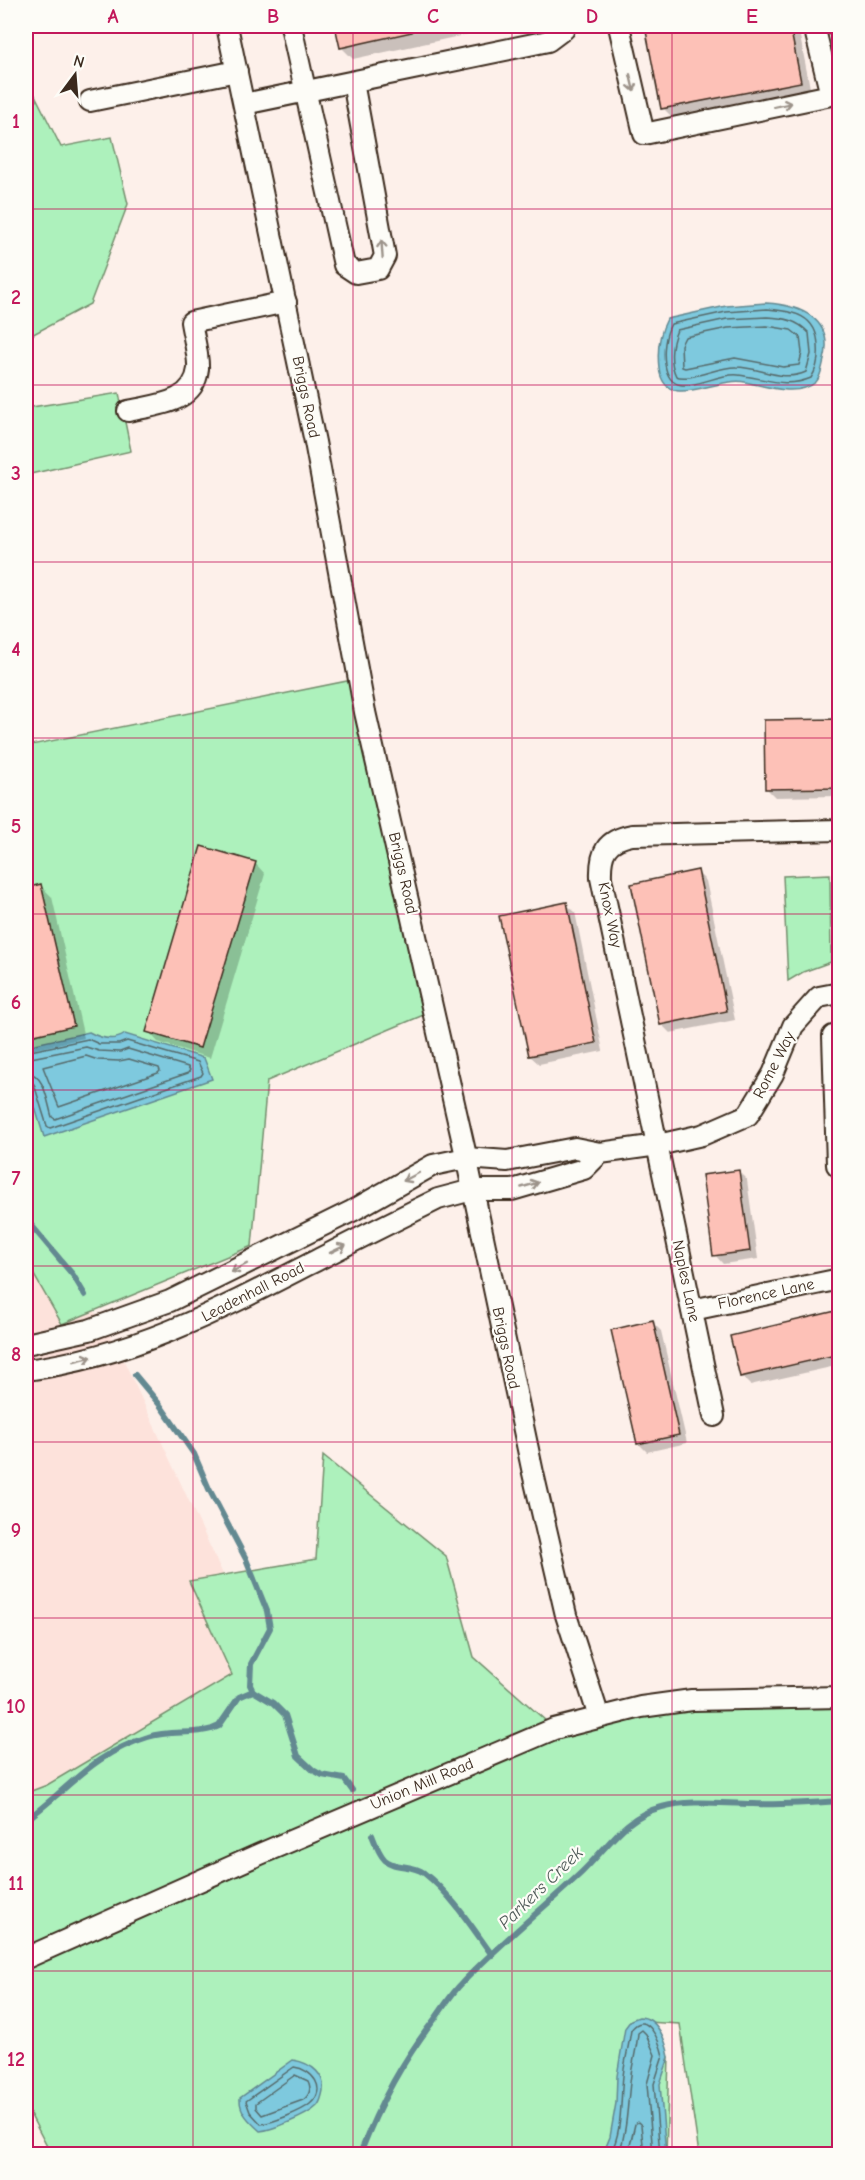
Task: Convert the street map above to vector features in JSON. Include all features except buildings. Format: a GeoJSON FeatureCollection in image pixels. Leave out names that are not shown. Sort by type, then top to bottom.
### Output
{"type":"FeatureCollection","features":[{"type":"Feature","properties":{"kind":"street","name":"Briggs Road"},"geometry":{"type":"LineString","coordinates":[[227,26],[317,453],[365,712],[566,1615],[599,1717]]}},
{"type":"Feature","properties":{"kind":"street"},"geometry":{"type":"LineString","coordinates":[[291,26],[344,265],[356,273],[378,269],[385,256],[353,82]]}},
{"type":"Feature","properties":{"kind":"street"},"geometry":{"type":"LineString","coordinates":[[243,104],[548,41],[565,26]]}},
{"type":"Feature","properties":{"kind":"street"},"geometry":{"type":"LineString","coordinates":[[619,26],[644,134],[831,95],[814,26]]}},
{"type":"Feature","properties":{"kind":"street"},"geometry":{"type":"LineString","coordinates":[[90,101],[237,71]]}},
{"type":"Feature","properties":{"kind":"street"},"geometry":{"type":"LineString","coordinates":[[128,411],[177,400],[191,386],[198,369],[191,322],[286,302]]}},
{"type":"Feature","properties":{"kind":"street","name":"Knox Way"},"geometry":{"type":"LineString","coordinates":[[658,1145],[602,878],[600,862],[606,847],[619,838],[632,835],[840,830]]}},
{"type":"Feature","properties":{"kind":"street","name":"Rome Way"},"geometry":{"type":"LineString","coordinates":[[600,1153],[658,1145],[702,1135],[748,1115],[773,1074],[793,1026],[819,997],[840,993]]}},
{"type":"Feature","properties":{"kind":"street"},"geometry":{"type":"LineString","coordinates":[[833,1036],[834,1136],[837,1164],[840,1168]]}},
{"type":"Feature","properties":{"kind":"street","name":"Naples Lane"},"geometry":{"type":"LineString","coordinates":[[658,1145],[714,1416]]}},
{"type":"Feature","properties":{"kind":"street","name":"Leadenhall Road"},"geometry":{"type":"LineString","coordinates":[[26,1344],[89,1330],[170,1302],[352,1211],[433,1165],[466,1158],[507,1161],[575,1148],[600,1153]]}},
{"type":"Feature","properties":{"kind":"street","name":"Leadenhall Road"},"geometry":{"type":"LineString","coordinates":[[26,1370],[52,1367],[119,1350],[184,1327],[438,1199],[472,1190],[512,1190],[584,1169],[600,1153]]}},
{"type":"Feature","properties":{"kind":"street","name":"Florence Lane"},"geometry":{"type":"LineString","coordinates":[[692,1310],[840,1279]]}},
{"type":"Feature","properties":{"kind":"street","name":"Union Mill Road"},"geometry":{"type":"LineString","coordinates":[[26,1958],[507,1747],[554,1729],[641,1707],[692,1700],[840,1697]]}},
{"type":"Feature","properties":{"kind":"shaded area"},"geometry":{"type":"Polygon","coordinates":[[[26,1203],[119,1350],[234,1598],[260,1854],[26,1958],[26,1203]]]}},
{"type":"Feature","properties":{"kind":"green space"},"geometry":{"type":"Polygon","coordinates":[[[26,77],[61,147],[112,137],[128,204],[90,304],[26,338],[26,77]]]}},
{"type":"Feature","properties":{"kind":"green space"},"geometry":{"type":"Polygon","coordinates":[[[119,393],[131,451],[26,475],[26,408],[119,393]]]}},
{"type":"Feature","properties":{"kind":"green space"},"geometry":{"type":"Polygon","coordinates":[[[367,677],[433,1011],[267,1081],[252,1246],[62,1324],[26,1261],[26,746],[367,677]]]}},
{"type":"Feature","properties":{"kind":"green space"},"geometry":{"type":"Polygon","coordinates":[[[830,874],[831,962],[803,972],[788,981],[783,876],[830,874]]]}},
{"type":"Feature","properties":{"kind":"green space"},"geometry":{"type":"Polygon","coordinates":[[[323,1456],[446,1556],[474,1657],[554,1728],[618,1712],[839,1703],[839,2154],[699,2154],[680,2024],[631,2021],[669,2057],[666,2154],[51,2154],[26,2106],[26,1793],[47,1785],[232,1675],[189,1581],[316,1559],[323,1456]]]}},
{"type":"Feature","properties":{"kind":"water"},"geometry":{"type":"Polygon","coordinates":[[[779,304],[802,311],[819,324],[826,346],[821,372],[816,382],[808,387],[790,390],[733,382],[681,391],[671,389],[663,382],[659,368],[659,349],[660,337],[667,319],[726,306],[779,304]]]}},
{"type":"Feature","properties":{"kind":"water"},"geometry":{"type":"Polygon","coordinates":[[[89,1032],[107,1038],[116,1038],[125,1034],[204,1058],[212,1079],[44,1137],[26,1078],[26,1046],[89,1032]]]}},
{"type":"Feature","properties":{"kind":"water"},"geometry":{"type":"Polygon","coordinates":[[[639,2017],[646,2018],[656,2025],[666,2044],[669,2057],[660,2084],[666,2154],[603,2154],[610,2137],[616,2103],[617,2076],[625,2028],[631,2020],[639,2017]]]}},
{"type":"Feature","properties":{"kind":"water"},"geometry":{"type":"Polygon","coordinates":[[[293,2060],[317,2071],[323,2082],[320,2101],[312,2111],[273,2128],[260,2131],[243,2112],[240,2098],[293,2060]]]}},
{"type":"Feature","properties":{"kind":"waterway"},"geometry":{"type":"LineString","coordinates":[[26,1219],[73,1275],[85,1295]]}},
{"type":"Feature","properties":{"kind":"waterway"},"geometry":{"type":"LineString","coordinates":[[135,1375],[160,1405],[194,1454],[209,1489],[246,1559],[267,1611],[270,1628],[251,1664],[250,1685],[253,1691],[273,1703],[285,1715],[298,1756],[322,1775],[344,1779],[352,1790]]}},
{"type":"Feature","properties":{"kind":"waterway"},"geometry":{"type":"LineString","coordinates":[[26,1820],[96,1762],[128,1744],[148,1737],[204,1731],[219,1726],[239,1697],[253,1691]]}},
{"type":"Feature","properties":{"kind":"waterway","name":"Parkers Creek"},"geometry":{"type":"LineString","coordinates":[[360,2154],[384,2099],[403,2065],[455,1991],[491,1954],[582,1872],[627,1825],[649,1811],[684,1803],[775,1804],[840,1801]]}},
{"type":"Feature","properties":{"kind":"waterway"},"geometry":{"type":"LineString","coordinates":[[372,1835],[385,1860],[394,1865],[419,1870],[434,1882],[461,1911],[492,1955]]}}]}
